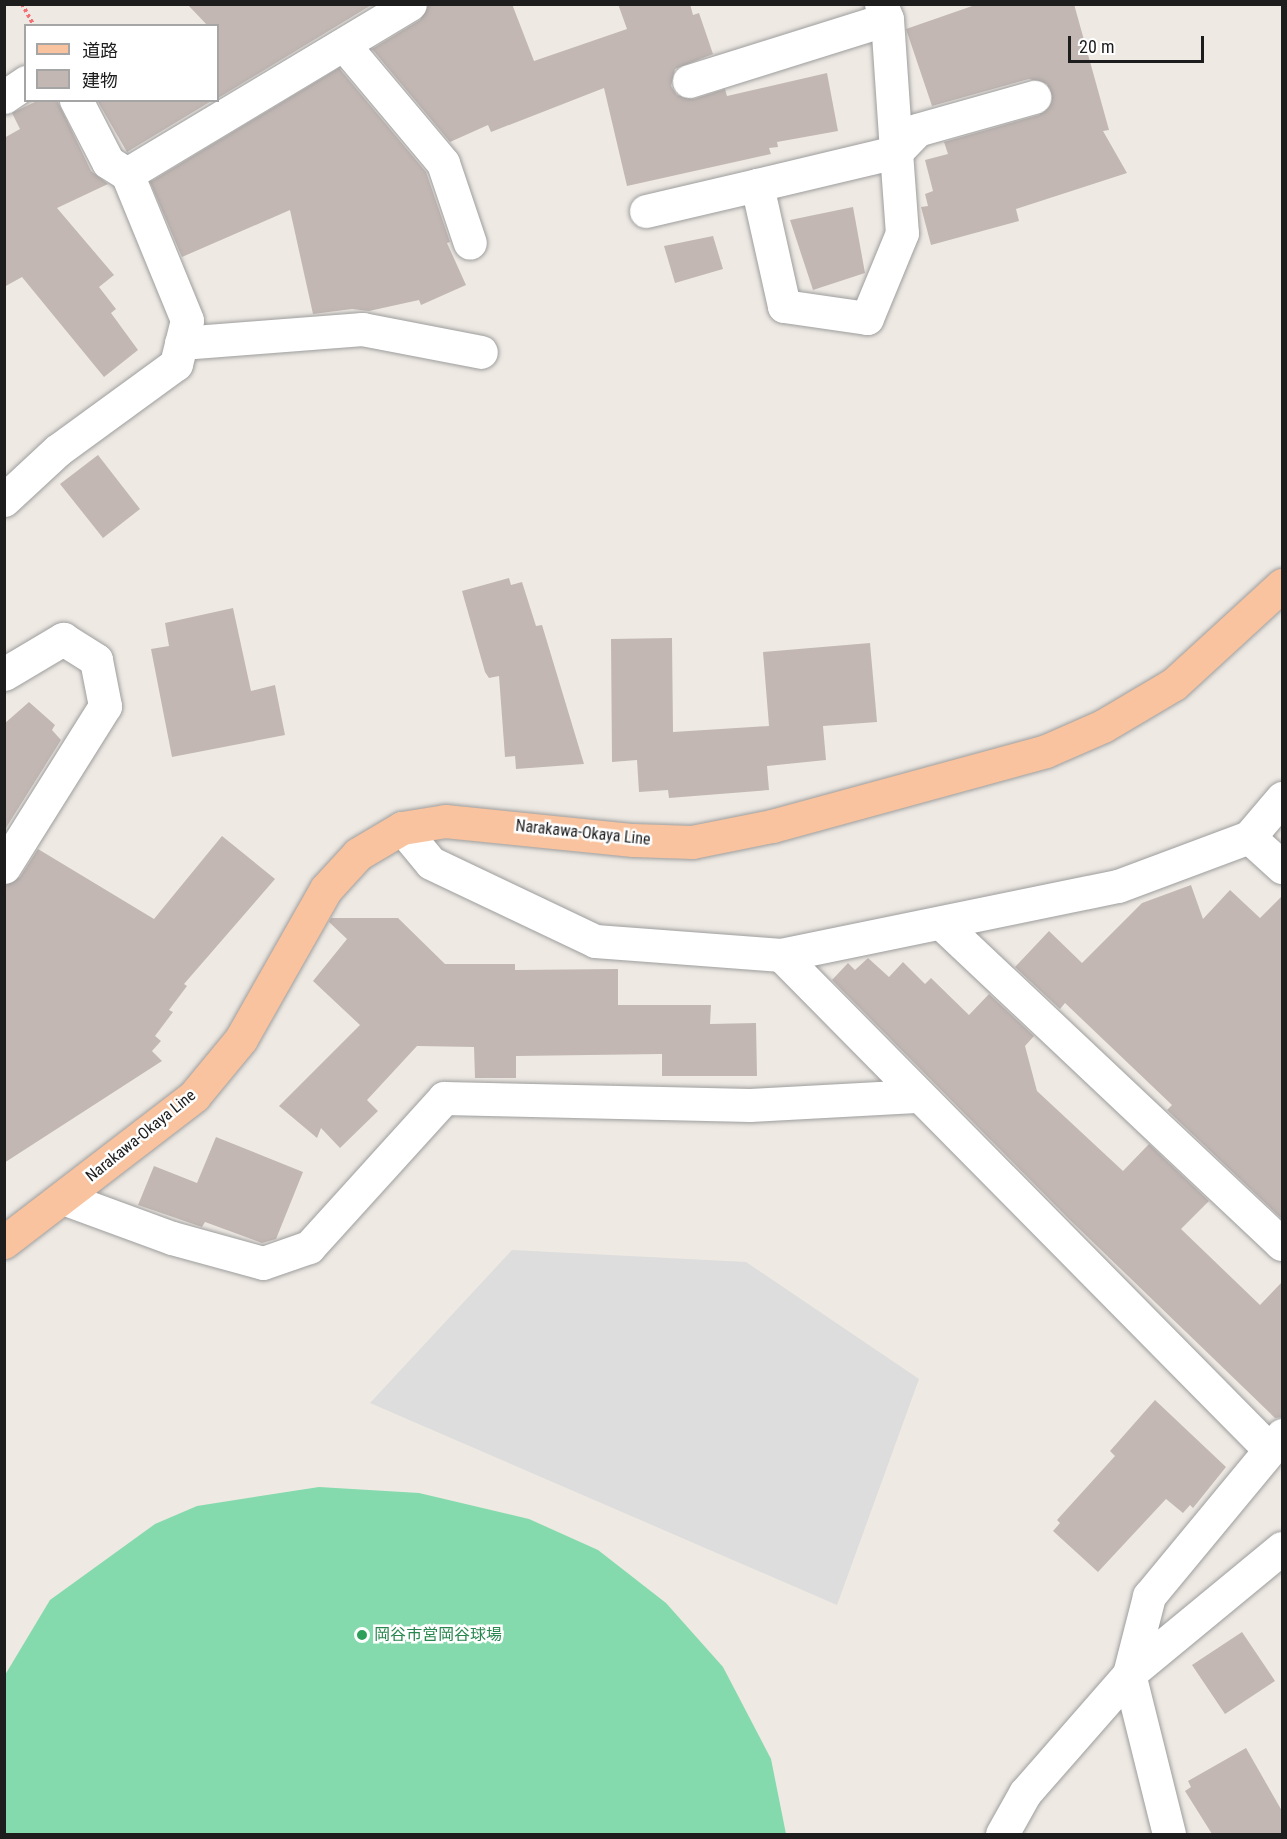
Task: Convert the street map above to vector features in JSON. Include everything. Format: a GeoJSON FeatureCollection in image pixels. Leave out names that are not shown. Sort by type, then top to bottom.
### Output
{"type":"FeatureCollection","features":[{"type":"Feature","properties":{"kind":"main road","name":"Narakawa-Okaya Line"},"geometry":{"type":"LineString","coordinates":[[4,1242],[194,1096],[241,1039],[326,889],[358,854],[402,828],[445,821],[633,840],[692,842],[772,826],[1046,751],[1103,726],[1174,684],[1282,585]]}},
{"type":"Feature","properties":{"kind":"street"},"geometry":{"type":"LineString","coordinates":[[127,174],[410,4]]}},
{"type":"Feature","properties":{"kind":"street"},"geometry":{"type":"LineString","coordinates":[[690,81],[884,12],[902,233],[867,318],[784,306],[757,185]]}},
{"type":"Feature","properties":{"kind":"street"},"geometry":{"type":"LineString","coordinates":[[344,45],[443,163],[470,243]]}},
{"type":"Feature","properties":{"kind":"street"},"geometry":{"type":"LineString","coordinates":[[4,97],[24,83]]}},
{"type":"Feature","properties":{"kind":"street"},"geometry":{"type":"LineString","coordinates":[[646,211],[896,152],[917,130],[1034,97]]}},
{"type":"Feature","properties":{"kind":"street"},"geometry":{"type":"LineString","coordinates":[[4,500],[58,450],[176,364],[187,320],[127,174],[108,162],[77,102]]}},
{"type":"Feature","properties":{"kind":"street"},"geometry":{"type":"LineString","coordinates":[[181,343],[362,329],[481,352]]}},
{"type":"Feature","properties":{"kind":"street"},"geometry":{"type":"LineString","coordinates":[[4,674],[63,639],[96,660],[105,706],[4,867]]}},
{"type":"Feature","properties":{"kind":"street"},"geometry":{"type":"LineString","coordinates":[[402,828],[430,863],[594,940],[781,956],[1118,886],[1249,837],[1282,798]]}},
{"type":"Feature","properties":{"kind":"street"},"geometry":{"type":"LineString","coordinates":[[1249,837],[1282,867]]}},
{"type":"Feature","properties":{"kind":"street"},"geometry":{"type":"LineString","coordinates":[[941,923],[1282,1244]]}},
{"type":"Feature","properties":{"kind":"street"},"geometry":{"type":"LineString","coordinates":[[781,956],[916,1096],[1275,1441],[1149,1596],[1129,1674],[1169,1834]]}},
{"type":"Feature","properties":{"kind":"street"},"geometry":{"type":"LineString","coordinates":[[63,1198],[172,1238],[263,1263],[309,1247],[444,1098],[750,1105],[916,1096]]}},
{"type":"Feature","properties":{"kind":"street"},"geometry":{"type":"LineString","coordinates":[[1002,1834],[1025,1793],[1129,1674],[1282,1548]]}},
{"type":"Feature","properties":{"kind":"path"},"geometry":{"type":"LineString","coordinates":[[22,4],[33,24]]}},
{"type":"Feature","properties":{"kind":"green space","name":"岡谷市営岡谷球場"},"geometry":{"type":"Polygon","coordinates":[[[319,1487],[419,1493],[529,1519],[598,1550],[666,1603],[723,1667],[771,1759],[786,1834],[5,1834],[5,1675],[50,1600],[155,1524],[197,1506],[319,1487]]]}},
{"type":"Feature","properties":{"kind":"shaded area"},"geometry":{"type":"Polygon","coordinates":[[[512,1250],[746,1262],[919,1379],[837,1605],[370,1403],[512,1250]]]}},
{"type":"Feature","properties":{"kind":"building"},"geometry":{"type":"Polygon","coordinates":[[[187,4],[373,4],[219,97],[219,24],[206,24],[187,4]]]}},
{"type":"Feature","properties":{"kind":"building"},"geometry":{"type":"Polygon","coordinates":[[[429,4],[512,4],[534,61],[627,29],[618,4],[690,4],[693,15],[699,13],[713,54],[675,69],[671,86],[677,95],[694,99],[725,89],[727,96],[827,73],[838,131],[777,142],[778,147],[769,148],[771,154],[627,186],[604,88],[491,132],[488,125],[450,142],[372,49],[420,20],[429,4]]]}},
{"type":"Feature","properties":{"kind":"building"},"geometry":{"type":"Polygon","coordinates":[[[978,4],[1074,4],[1109,130],[1103,131],[1127,173],[1016,209],[1019,221],[931,245],[921,207],[928,206],[925,194],[933,191],[925,160],[948,154],[944,142],[1039,115],[1052,101],[1047,84],[1029,79],[932,106],[906,29],[978,4]]]}},
{"type":"Feature","properties":{"kind":"building"},"geometry":{"type":"Polygon","coordinates":[[[339,68],[426,172],[450,242],[447,243],[466,285],[421,305],[419,300],[369,311],[352,309],[313,314],[290,210],[182,257],[150,182],[339,68]]]}},
{"type":"Feature","properties":{"kind":"building"},"geometry":{"type":"Polygon","coordinates":[[[35,102],[58,102],[91,171],[108,184],[57,208],[114,275],[99,287],[116,309],[111,313],[138,350],[104,377],[22,277],[4,287],[4,138],[20,129],[12,113],[35,102]]]}},
{"type":"Feature","properties":{"kind":"building"},"geometry":{"type":"Polygon","coordinates":[[[98,102],[210,102],[127,152],[98,102]]]}},
{"type":"Feature","properties":{"kind":"building"},"geometry":{"type":"Polygon","coordinates":[[[853,207],[865,273],[813,290],[790,220],[853,207]]]}},
{"type":"Feature","properties":{"kind":"building"},"geometry":{"type":"Polygon","coordinates":[[[713,236],[723,269],[675,283],[664,246],[713,236]]]}},
{"type":"Feature","properties":{"kind":"building"},"geometry":{"type":"Polygon","coordinates":[[[98,455],[140,509],[103,538],[60,484],[98,455]]]}},
{"type":"Feature","properties":{"kind":"building"},"geometry":{"type":"Polygon","coordinates":[[[509,578],[511,585],[522,582],[536,626],[542,625],[584,764],[516,769],[515,756],[505,757],[499,676],[489,678],[485,672],[462,591],[509,578]]]}},
{"type":"Feature","properties":{"kind":"building"},"geometry":{"type":"Polygon","coordinates":[[[233,608],[251,691],[275,685],[285,735],[172,757],[151,649],[169,646],[165,623],[233,608]]]}},
{"type":"Feature","properties":{"kind":"building"},"geometry":{"type":"Polygon","coordinates":[[[672,638],[673,732],[769,726],[763,652],[870,643],[877,722],[823,726],[826,760],[767,766],[769,790],[669,798],[668,790],[639,792],[637,760],[612,762],[611,639],[672,638]]]}},
{"type":"Feature","properties":{"kind":"building"},"geometry":{"type":"Polygon","coordinates":[[[29,702],[55,725],[52,730],[61,740],[4,831],[4,724],[29,702]]]}},
{"type":"Feature","properties":{"kind":"building"},"geometry":{"type":"Polygon","coordinates":[[[222,836],[275,879],[184,984],[187,986],[169,1010],[173,1012],[155,1036],[161,1041],[152,1051],[162,1061],[4,1163],[4,886],[20,877],[38,849],[154,919],[222,836]]]}},
{"type":"Feature","properties":{"kind":"building"},"geometry":{"type":"Polygon","coordinates":[[[1191,885],[1203,919],[1230,890],[1260,918],[1282,896],[1282,1219],[1167,1110],[1172,1105],[1065,1003],[1060,1009],[1015,967],[1049,931],[1082,963],[1142,903],[1191,885]]]}},
{"type":"Feature","properties":{"kind":"building"},"geometry":{"type":"Polygon","coordinates":[[[331,918],[398,918],[445,964],[515,964],[515,970],[618,969],[618,1005],[711,1005],[710,1024],[756,1023],[757,1076],[662,1076],[662,1054],[516,1056],[516,1078],[475,1078],[474,1047],[417,1046],[367,1100],[378,1111],[340,1148],[321,1128],[317,1138],[279,1106],[360,1025],[313,981],[347,939],[329,922],[331,918]]]}},
{"type":"Feature","properties":{"kind":"building"},"geometry":{"type":"Polygon","coordinates":[[[868,958],[889,977],[903,962],[925,984],[931,978],[969,1015],[989,994],[1034,1036],[1025,1046],[1037,1091],[1123,1171],[1149,1144],[1209,1201],[1181,1229],[1260,1305],[1282,1282],[1282,1417],[1275,1418],[1068,1218],[832,980],[848,963],[855,970],[868,958]]]}},
{"type":"Feature","properties":{"kind":"building"},"geometry":{"type":"Polygon","coordinates":[[[216,1137],[303,1172],[276,1239],[262,1243],[205,1222],[202,1227],[138,1205],[154,1166],[197,1183],[216,1137]]]}},
{"type":"Feature","properties":{"kind":"building"},"geometry":{"type":"Polygon","coordinates":[[[1155,1400],[1226,1467],[1193,1508],[1190,1505],[1183,1513],[1166,1499],[1098,1572],[1053,1531],[1060,1523],[1057,1520],[1115,1456],[1110,1451],[1155,1400]]]}},
{"type":"Feature","properties":{"kind":"building"},"geometry":{"type":"Polygon","coordinates":[[[1242,1632],[1275,1681],[1225,1714],[1192,1665],[1242,1632]]]}},
{"type":"Feature","properties":{"kind":"building"},"geometry":{"type":"Polygon","coordinates":[[[1246,1748],[1282,1811],[1282,1834],[1212,1834],[1185,1791],[1191,1787],[1188,1781],[1246,1748]]]}},
{"type":"Feature","properties":{"kind":"place","name":"岡谷市営岡谷球場"},"geometry":{"type":"Point","coordinates":[362,1635]}}]}
